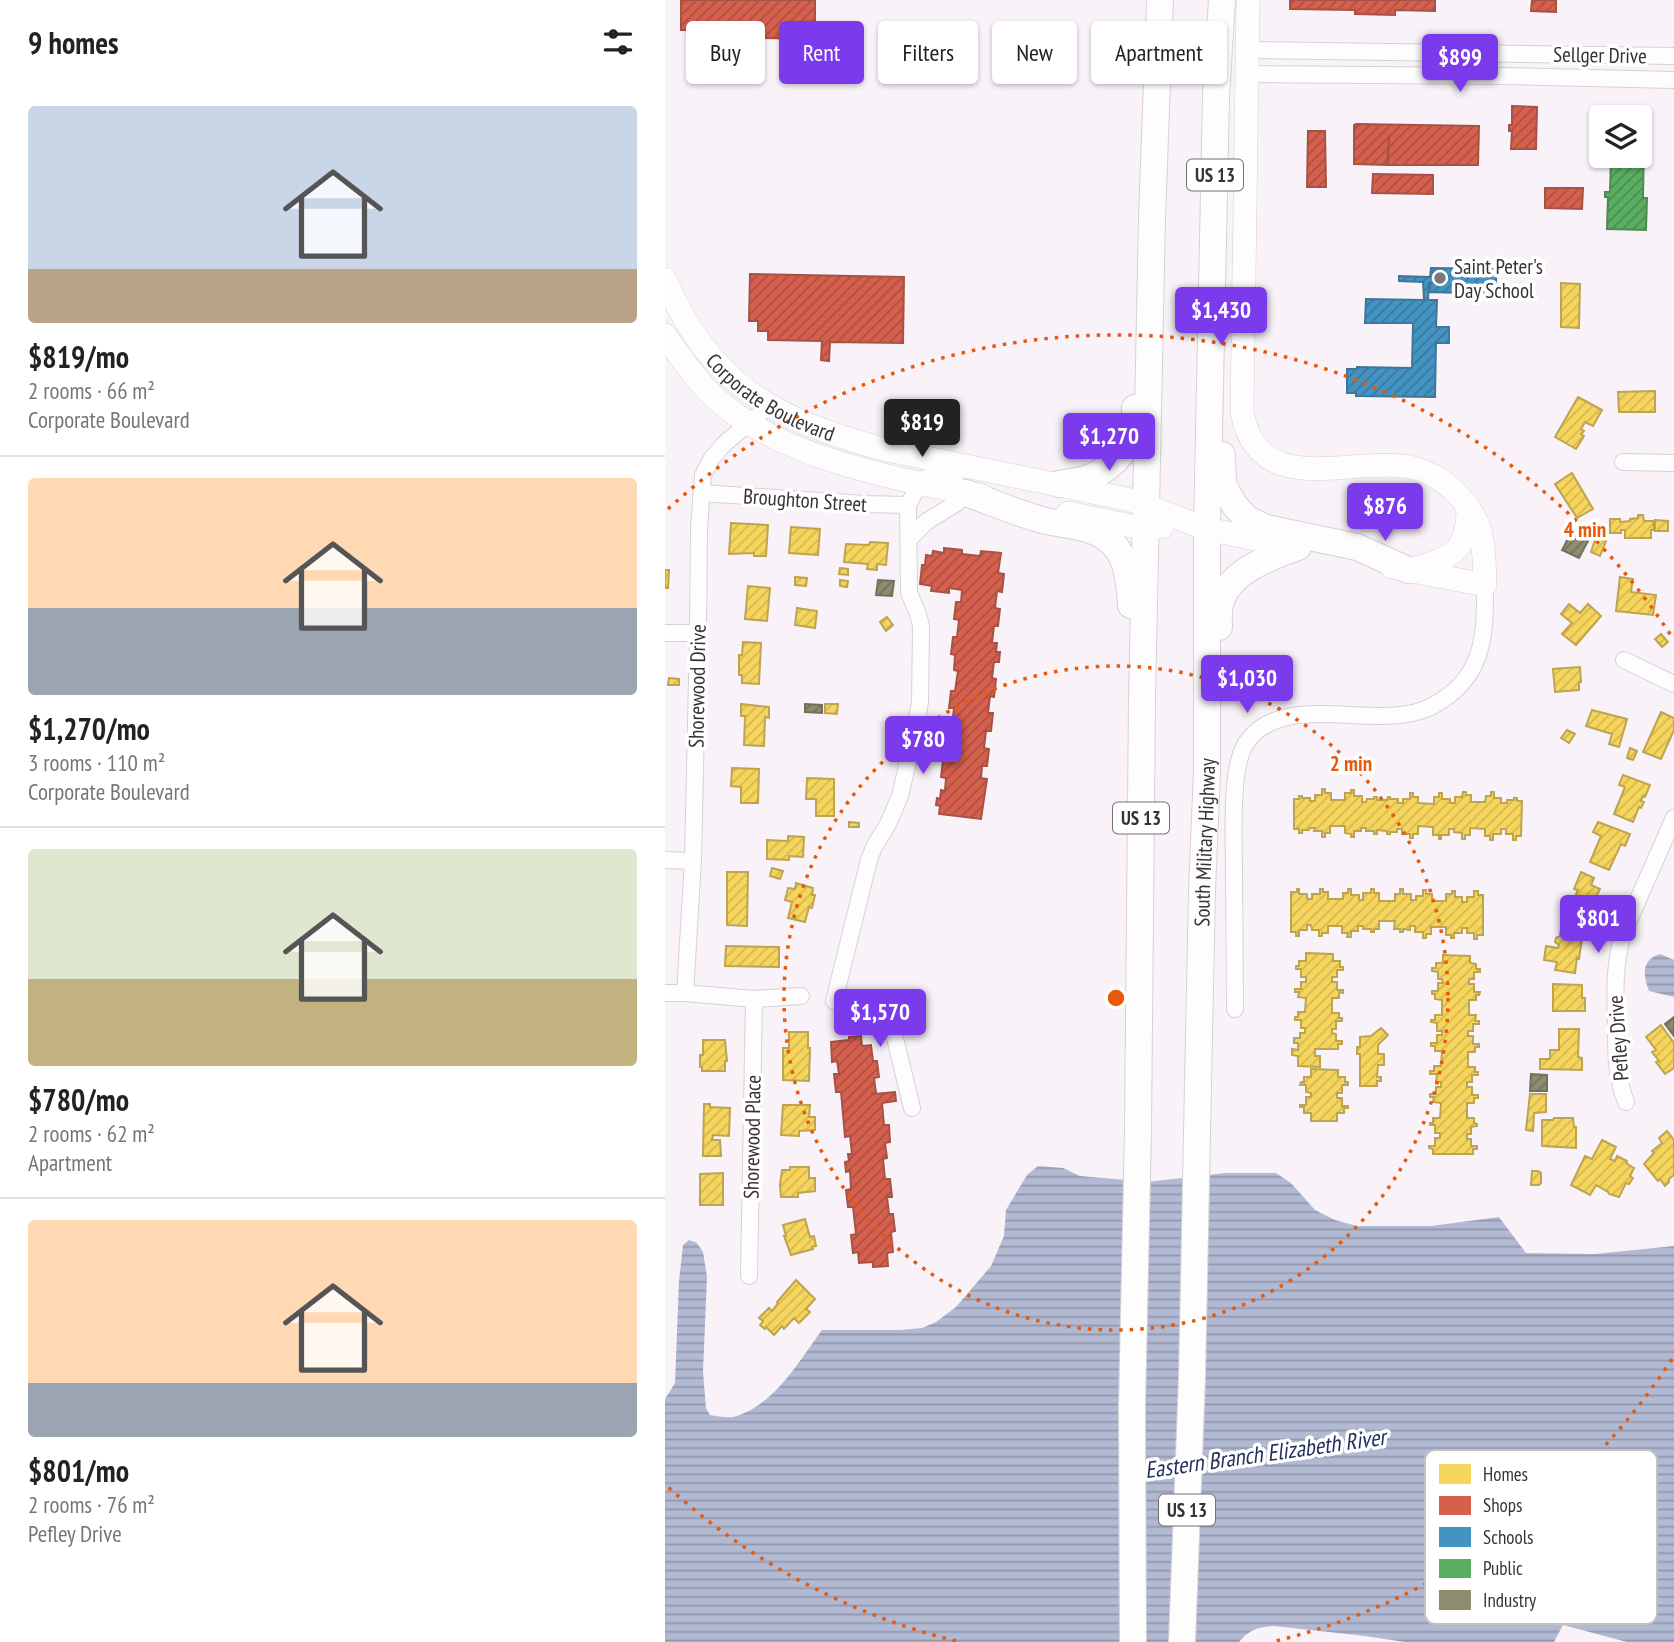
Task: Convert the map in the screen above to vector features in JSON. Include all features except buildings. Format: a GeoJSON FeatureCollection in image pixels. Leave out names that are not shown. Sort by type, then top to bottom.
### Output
{"type":"FeatureCollection","features":[{"type":"Feature","properties":{"kind":"main road","name":"US 13"},"geometry":{"type":"LineString","coordinates":[[1133,1642],[1132,1406],[1142,700],[1151,218],[1160,0]]}},
{"type":"Feature","properties":{"kind":"main road","name":"South Military Highway"},"geometry":{"type":"LineString","coordinates":[[1182,1642],[1192,1378],[1207,771],[1207,529],[1216,96],[1222,0]]}},
{"type":"Feature","properties":{"kind":"main road"},"geometry":{"type":"LineString","coordinates":[[1059,484],[1103,471],[1112,464],[1132,437],[1135,422],[1137,321],[1151,218]]}},
{"type":"Feature","properties":{"kind":"main road"},"geometry":{"type":"LineString","coordinates":[[1212,349],[1223,483],[1236,508],[1247,519],[1266,528],[1357,547],[1408,570]]}},
{"type":"Feature","properties":{"kind":"main road"},"geometry":{"type":"LineString","coordinates":[[966,493],[1041,519],[1091,530],[1112,543],[1125,560],[1130,579],[1142,700]]}},
{"type":"Feature","properties":{"kind":"main road"},"geometry":{"type":"LineString","coordinates":[[1207,771],[1219,691],[1219,606],[1223,596],[1242,574],[1255,565],[1298,547]]}},
{"type":"Feature","properties":{"kind":"street"},"geometry":{"type":"LineString","coordinates":[[1235,1009],[1236,769],[1246,743],[1267,723],[1293,715],[1405,715],[1438,703],[1453,692],[1475,663],[1482,646],[1485,624],[1484,548],[1480,530],[1468,506],[1450,487],[1433,475],[1398,466],[1298,468],[1282,464],[1258,448],[1249,436],[1242,412],[1248,0]]}},
{"type":"Feature","properties":{"kind":"street","name":"Sellger Drive"},"geometry":{"type":"LineString","coordinates":[[1247,50],[1674,56]]}},
{"type":"Feature","properties":{"kind":"street"},"geometry":{"type":"LineString","coordinates":[[1359,51],[1359,75]]}},
{"type":"Feature","properties":{"kind":"street"},"geometry":{"type":"LineString","coordinates":[[1524,54],[1524,76]]}},
{"type":"Feature","properties":{"kind":"street"},"geometry":{"type":"LineString","coordinates":[[1601,78],[1602,55]]}},
{"type":"Feature","properties":{"kind":"street","name":"Sellger Drive"},"geometry":{"type":"LineString","coordinates":[[1247,74],[1674,80]]}},
{"type":"Feature","properties":{"kind":"street","name":"Corporate Boulevard"},"geometry":{"type":"LineString","coordinates":[[665,279],[695,337],[729,376],[769,406],[806,424],[883,449],[1131,500],[1147,516],[1485,585]]}},
{"type":"Feature","properties":{"kind":"street","name":"Corporate Boulevard"},"geometry":{"type":"LineString","coordinates":[[665,335],[708,391],[749,423],[777,440],[817,456],[858,469],[1131,526],[1147,516]]}},
{"type":"Feature","properties":{"kind":"street","name":"Shorewood Drive"},"geometry":{"type":"LineString","coordinates":[[685,993],[692,861],[699,528],[703,475],[725,444],[769,406]]}},
{"type":"Feature","properties":{"kind":"street"},"geometry":{"type":"LineString","coordinates":[[1623,462],[1674,463]]}},
{"type":"Feature","properties":{"kind":"street"},"geometry":{"type":"LineString","coordinates":[[912,1108],[893,1030],[883,1019],[834,1001],[869,860],[900,796],[919,702],[921,628],[920,618],[909,592],[908,505],[918,482],[937,472],[1015,477]]}},
{"type":"Feature","properties":{"kind":"street","name":"Broughton Street"},"geometry":{"type":"LineString","coordinates":[[702,493],[908,505]]}},
{"type":"Feature","properties":{"kind":"street"},"geometry":{"type":"LineString","coordinates":[[909,539],[926,522],[958,502],[966,493]]}},
{"type":"Feature","properties":{"kind":"street"},"geometry":{"type":"LineString","coordinates":[[1408,570],[1442,560],[1460,546],[1465,536],[1468,506]]}},
{"type":"Feature","properties":{"kind":"street"},"geometry":{"type":"LineString","coordinates":[[665,633],[698,633]]}},
{"type":"Feature","properties":{"kind":"street"},"geometry":{"type":"LineString","coordinates":[[1624,660],[1674,684]]}},
{"type":"Feature","properties":{"kind":"street","name":"Pefley Drive"},"geometry":{"type":"LineString","coordinates":[[1626,1102],[1620,1089],[1617,1071],[1614,977],[1617,956],[1622,936],[1674,818]]}},
{"type":"Feature","properties":{"kind":"street"},"geometry":{"type":"LineString","coordinates":[[665,860],[692,861]]}},
{"type":"Feature","properties":{"kind":"street"},"geometry":{"type":"LineString","coordinates":[[665,993],[754,999],[801,996]]}},
{"type":"Feature","properties":{"kind":"street","name":"Shorewood Place"},"geometry":{"type":"LineString","coordinates":[[750,1276],[754,999]]}},
{"type":"Feature","properties":{"kind":"water"},"geometry":{"type":"Polygon","coordinates":[[[1660,954],[1674,960],[1674,997],[1649,991],[1647,985],[1647,964],[1660,954]]]}},
{"type":"Feature","properties":{"kind":"water","name":"Eastern Branch Elizabeth River"},"geometry":{"type":"Polygon","coordinates":[[[1038,1166],[1063,1168],[1080,1176],[1147,1182],[1226,1173],[1276,1173],[1291,1183],[1315,1210],[1335,1220],[1357,1226],[1431,1226],[1499,1217],[1526,1253],[1595,1254],[1674,1246],[1674,1642],[1627,1642],[1563,1625],[1554,1642],[1405,1642],[1274,1626],[1255,1630],[1239,1642],[665,1642],[665,1399],[675,1383],[683,1245],[689,1240],[697,1243],[703,1252],[707,1277],[703,1372],[706,1408],[710,1415],[734,1417],[751,1410],[775,1391],[822,1330],[922,1328],[936,1322],[956,1307],[991,1266],[1004,1236],[1006,1210],[1027,1175],[1038,1166]]]}},
{"type":"Feature","properties":{"kind":"place","name":"Saint Peter's Day School"},"geometry":{"type":"Point","coordinates":[1440,278]}}]}
